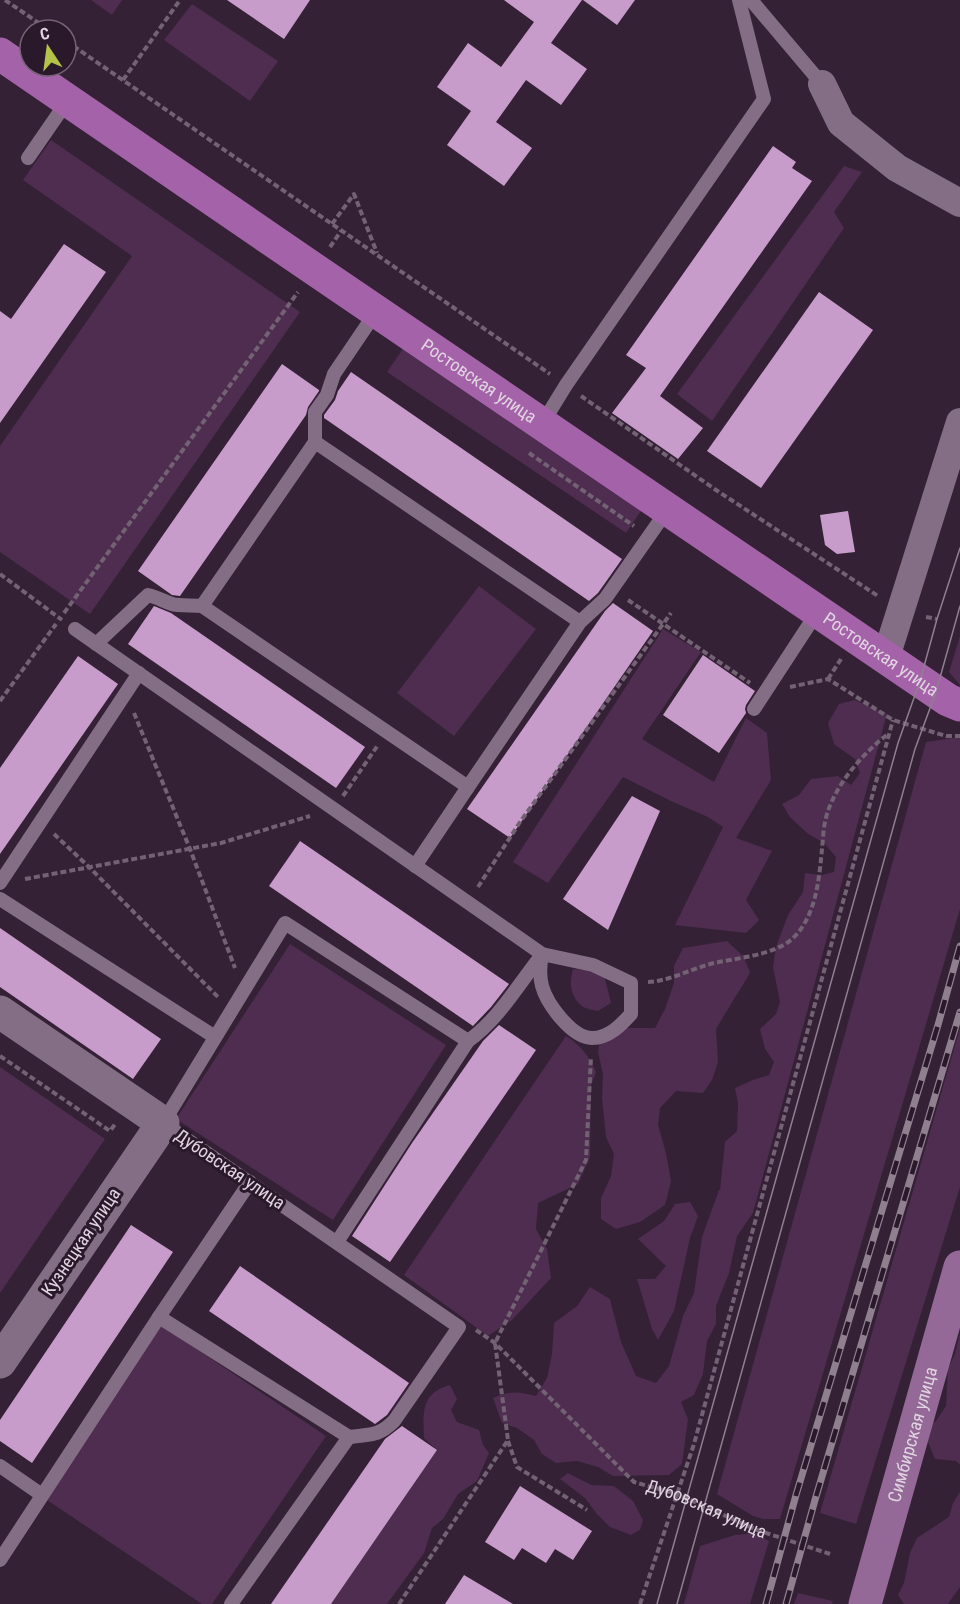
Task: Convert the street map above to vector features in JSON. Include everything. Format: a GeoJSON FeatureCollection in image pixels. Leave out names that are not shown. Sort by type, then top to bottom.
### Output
{"type":"FeatureCollection","features":[{"type":"Feature","properties":{"kind":"main road","name":"Ростовская улица"},"geometry":{"type":"LineString","coordinates":[[0,54],[948,700],[960,705]]}},
{"type":"Feature","properties":{"kind":"main road","name":"Симбирская улица"},"geometry":{"type":"LineString","coordinates":[[865,1604],[960,1268]]}},
{"type":"Feature","properties":{"kind":"street"},"geometry":{"type":"LineString","coordinates":[[822,84],[841,123],[897,168],[960,203]]}},
{"type":"Feature","properties":{"kind":"street"},"geometry":{"type":"LineString","coordinates":[[886,657],[960,422]]}},
{"type":"Feature","properties":{"kind":"street","name":"Дубовская улица"},"geometry":{"type":"LineString","coordinates":[[0,1012],[163,1123]]}},
{"type":"Feature","properties":{"kind":"street","name":"Кузнецкая улица"},"geometry":{"type":"LineString","coordinates":[[0,1362],[163,1123]]}},
{"type":"Feature","properties":{"kind":"lane"},"geometry":{"type":"LineString","coordinates":[[542,424],[566,385],[764,99],[739,0]]}},
{"type":"Feature","properties":{"kind":"lane"},"geometry":{"type":"LineString","coordinates":[[751,0],[822,84]]}},
{"type":"Feature","properties":{"kind":"lane"},"geometry":{"type":"LineString","coordinates":[[28,158],[68,100]]}},
{"type":"Feature","properties":{"kind":"lane"},"geometry":{"type":"LineString","coordinates":[[202,606],[315,442],[315,412],[327,394],[334,374],[376,312]]}},
{"type":"Feature","properties":{"kind":"lane"},"geometry":{"type":"LineString","coordinates":[[315,442],[580,622]]}},
{"type":"Feature","properties":{"kind":"lane"},"geometry":{"type":"LineString","coordinates":[[415,866],[580,622],[605,599],[668,509]]}},
{"type":"Feature","properties":{"kind":"lane"},"geometry":{"type":"LineString","coordinates":[[96,644],[148,595],[174,605],[202,606],[468,787]]}},
{"type":"Feature","properties":{"kind":"lane"},"geometry":{"type":"LineString","coordinates":[[754,710],[818,611]]}},
{"type":"Feature","properties":{"kind":"lane"},"geometry":{"type":"LineString","coordinates":[[75,629],[542,954],[593,965],[632,983],[631,1014],[620,1027],[608,1034],[591,1038],[578,1033],[563,1021],[542,989],[539,969],[542,954]]}},
{"type":"Feature","properties":{"kind":"lane"},"geometry":{"type":"LineString","coordinates":[[0,883],[139,674]]}},
{"type":"Feature","properties":{"kind":"lane"},"geometry":{"type":"LineString","coordinates":[[0,899],[215,1037]]}},
{"type":"Feature","properties":{"kind":"lane"},"geometry":{"type":"LineString","coordinates":[[163,1123],[285,923],[468,1041]]}},
{"type":"Feature","properties":{"kind":"lane"},"geometry":{"type":"LineString","coordinates":[[337,1242],[468,1041],[482,1032],[542,954]]}},
{"type":"Feature","properties":{"kind":"lane","name":"Дубовская улица"},"geometry":{"type":"LineString","coordinates":[[163,1123],[459,1327],[394,1421],[379,1433],[349,1437]]}},
{"type":"Feature","properties":{"kind":"lane"},"geometry":{"type":"LineString","coordinates":[[0,1560],[250,1182]]}},
{"type":"Feature","properties":{"kind":"lane"},"geometry":{"type":"LineString","coordinates":[[159,1317],[349,1437],[231,1604]]}},
{"type":"Feature","properties":{"kind":"lane"},"geometry":{"type":"LineString","coordinates":[[0,1466],[42,1495]]}},
{"type":"Feature","properties":{"kind":"path"},"geometry":{"type":"LineString","coordinates":[[5,0],[31,18]]}},
{"type":"Feature","properties":{"kind":"path"},"geometry":{"type":"LineString","coordinates":[[123,80],[180,0]]}},
{"type":"Feature","properties":{"kind":"path"},"geometry":{"type":"LineString","coordinates":[[78,49],[716,490],[901,611],[937,620]]}},
{"type":"Feature","properties":{"kind":"path"},"geometry":{"type":"LineString","coordinates":[[332,224],[354,194],[378,256]]}},
{"type":"Feature","properties":{"kind":"path"},"geometry":{"type":"LineString","coordinates":[[0,701],[314,269]]}},
{"type":"Feature","properties":{"kind":"path"},"geometry":{"type":"LineString","coordinates":[[0,574],[75,629]]}},
{"type":"Feature","properties":{"kind":"path"},"geometry":{"type":"LineString","coordinates":[[468,902],[520,822],[671,613]]}},
{"type":"Feature","properties":{"kind":"path"},"geometry":{"type":"LineString","coordinates":[[126,693],[190,849],[244,991]]}},
{"type":"Feature","properties":{"kind":"path"},"geometry":{"type":"LineString","coordinates":[[640,1604],[694,1444],[893,720],[946,736],[960,736]]}},
{"type":"Feature","properties":{"kind":"path"},"geometry":{"type":"LineString","coordinates":[[22,880],[222,843],[333,809],[387,732]]}},
{"type":"Feature","properties":{"kind":"path"},"geometry":{"type":"LineString","coordinates":[[642,983],[658,982],[710,964],[763,953],[791,940],[806,921],[815,896],[825,821],[835,796],[850,771],[889,734]]}},
{"type":"Feature","properties":{"kind":"path"},"geometry":{"type":"LineString","coordinates":[[41,821],[231,1011]]}},
{"type":"Feature","properties":{"kind":"path"},"geometry":{"type":"LineString","coordinates":[[587,1510],[517,1467],[508,1440],[495,1343],[586,1160],[591,1038]]}},
{"type":"Feature","properties":{"kind":"path"},"geometry":{"type":"LineString","coordinates":[[0,1056],[110,1131],[131,1101]]}},
{"type":"Feature","properties":{"kind":"path","name":"Дубовская улица"},"geometry":{"type":"LineString","coordinates":[[495,1343],[634,1482],[677,1494],[757,1530],[830,1554]]}},
{"type":"Feature","properties":{"kind":"path"},"geometry":{"type":"LineString","coordinates":[[399,1604],[508,1440]]}},
{"type":"Feature","properties":{"kind":"shaded area"},"geometry":{"type":"Polygon","coordinates":[[[91,0],[122,0],[112,15],[91,0]]]}},
{"type":"Feature","properties":{"kind":"shaded area"},"geometry":{"type":"Polygon","coordinates":[[[192,4],[278,61],[250,101],[164,40],[192,4]]]}},
{"type":"Feature","properties":{"kind":"shaded area"},"geometry":{"type":"Polygon","coordinates":[[[51,140],[300,312],[90,614],[0,552],[0,446],[132,256],[23,180],[51,140]]]}},
{"type":"Feature","properties":{"kind":"shaded area"},"geometry":{"type":"Polygon","coordinates":[[[844,166],[862,172],[834,212],[844,228],[712,421],[677,394],[844,166]]]}},
{"type":"Feature","properties":{"kind":"shaded area"},"geometry":{"type":"Polygon","coordinates":[[[404,347],[643,508],[626,533],[387,372],[404,347]]]}},
{"type":"Feature","properties":{"kind":"shaded area"},"geometry":{"type":"Polygon","coordinates":[[[479,586],[536,629],[454,736],[397,693],[479,586]]]}},
{"type":"Feature","properties":{"kind":"shaded area"},"geometry":{"type":"Polygon","coordinates":[[[663,629],[701,652],[642,739],[714,782],[746,718],[767,733],[771,780],[736,838],[772,851],[746,900],[759,920],[746,933],[675,925],[723,827],[708,817],[623,777],[548,883],[513,862],[663,629]]]}},
{"type":"Feature","properties":{"kind":"shaded area"},"geometry":{"type":"Polygon","coordinates":[[[960,636],[960,685],[949,672],[960,636]]]}},
{"type":"Feature","properties":{"kind":"shaded area"},"geometry":{"type":"Polygon","coordinates":[[[855,700],[887,714],[753,1213],[737,1236],[729,1273],[716,1306],[716,1324],[707,1341],[703,1374],[694,1395],[681,1402],[688,1419],[682,1464],[669,1475],[613,1476],[598,1467],[577,1461],[556,1463],[542,1454],[534,1440],[517,1428],[502,1423],[493,1398],[515,1392],[536,1396],[547,1378],[552,1354],[554,1323],[577,1306],[590,1287],[610,1299],[621,1342],[636,1376],[656,1383],[669,1366],[683,1316],[694,1293],[702,1237],[720,1190],[725,1142],[737,1131],[738,1103],[735,1088],[769,1075],[774,1062],[765,1049],[760,1029],[776,1014],[780,1002],[773,967],[776,947],[788,915],[803,892],[805,873],[822,875],[834,872],[836,857],[824,843],[807,833],[790,817],[782,804],[799,795],[811,779],[838,776],[851,785],[860,773],[855,759],[834,744],[828,723],[839,704],[855,700]]]}},
{"type":"Feature","properties":{"kind":"shaded area"},"geometry":{"type":"Polygon","coordinates":[[[960,737],[960,909],[780,1519],[763,1519],[753,1516],[717,1494],[926,742],[960,737]]]}},
{"type":"Feature","properties":{"kind":"shaded area"},"geometry":{"type":"Polygon","coordinates":[[[727,941],[743,956],[750,972],[716,1029],[718,1062],[712,1080],[703,1093],[676,1091],[660,1108],[658,1125],[671,1181],[665,1205],[640,1222],[616,1229],[601,1219],[601,1198],[611,1176],[614,1154],[606,1137],[602,1098],[603,1074],[598,1052],[601,1034],[612,1025],[627,1028],[655,1028],[665,1009],[674,983],[674,966],[683,948],[727,941]]]}},
{"type":"Feature","properties":{"kind":"shaded area"},"geometry":{"type":"Polygon","coordinates":[[[290,944],[446,1045],[333,1220],[176,1119],[290,944]]]}},
{"type":"Feature","properties":{"kind":"shaded area"},"geometry":{"type":"Polygon","coordinates":[[[573,969],[604,975],[611,1003],[598,1011],[583,1007],[573,994],[571,979],[573,969]]]}},
{"type":"Feature","properties":{"kind":"shaded area"},"geometry":{"type":"Polygon","coordinates":[[[960,1028],[960,1187],[856,1524],[820,1513],[960,1028]]]}},
{"type":"Feature","properties":{"kind":"shaded area"},"geometry":{"type":"Polygon","coordinates":[[[566,1036],[584,1051],[596,1072],[591,1086],[590,1157],[578,1184],[538,1203],[536,1229],[547,1249],[551,1278],[512,1320],[488,1336],[404,1275],[566,1036]]]}},
{"type":"Feature","properties":{"kind":"shaded area"},"geometry":{"type":"Polygon","coordinates":[[[0,1067],[105,1139],[0,1293],[0,1067]]]}},
{"type":"Feature","properties":{"kind":"shaded area"},"geometry":{"type":"Polygon","coordinates":[[[690,1202],[698,1216],[690,1238],[674,1311],[658,1340],[652,1329],[637,1279],[655,1279],[666,1266],[638,1239],[664,1221],[675,1204],[690,1202]]]}},
{"type":"Feature","properties":{"kind":"shaded area"},"geometry":{"type":"Polygon","coordinates":[[[161,1325],[326,1436],[212,1604],[202,1604],[44,1498],[161,1325]]]}},
{"type":"Feature","properties":{"kind":"shaded area"},"geometry":{"type":"Polygon","coordinates":[[[960,1333],[960,1465],[956,1461],[935,1459],[928,1442],[929,1425],[936,1421],[946,1406],[948,1369],[955,1354],[960,1333]]]}},
{"type":"Feature","properties":{"kind":"shaded area"},"geometry":{"type":"Polygon","coordinates":[[[450,1385],[457,1399],[451,1410],[457,1422],[479,1430],[483,1445],[489,1453],[477,1481],[458,1494],[443,1519],[432,1528],[424,1553],[387,1604],[331,1604],[437,1450],[424,1438],[424,1412],[429,1398],[450,1385]]]}},
{"type":"Feature","properties":{"kind":"shaded area"},"geometry":{"type":"Polygon","coordinates":[[[568,1473],[591,1485],[614,1486],[633,1501],[643,1520],[640,1530],[631,1535],[610,1527],[585,1498],[560,1479],[568,1473]]]}},
{"type":"Feature","properties":{"kind":"shaded area"},"geometry":{"type":"Polygon","coordinates":[[[960,1492],[960,1587],[948,1604],[904,1604],[898,1595],[904,1583],[910,1553],[917,1538],[949,1517],[953,1503],[960,1492]]]}},
{"type":"Feature","properties":{"kind":"shaded area"},"geometry":{"type":"Polygon","coordinates":[[[756,1533],[769,1541],[750,1604],[684,1604],[700,1546],[735,1535],[756,1533]]]}},
{"type":"Feature","properties":{"kind":"shaded area"},"geometry":{"type":"Polygon","coordinates":[[[798,1593],[833,1601],[832,1604],[794,1604],[798,1593]]]}},
{"type":"Feature","properties":{"kind":"building"},"geometry":{"type":"Polygon","coordinates":[[[227,0],[310,0],[284,39],[227,0]]]}},
{"type":"Feature","properties":{"kind":"building"},"geometry":{"type":"Polygon","coordinates":[[[504,0],[582,0],[551,43],[587,69],[561,105],[526,80],[496,122],[532,148],[504,186],[447,145],[471,111],[437,87],[468,43],[501,67],[534,22],[504,0]]]}},
{"type":"Feature","properties":{"kind":"building"},"geometry":{"type":"Polygon","coordinates":[[[583,0],[635,0],[617,25],[583,0]]]}},
{"type":"Feature","properties":{"kind":"building"},"geometry":{"type":"Polygon","coordinates":[[[773,146],[796,162],[792,168],[812,181],[660,396],[703,428],[678,459],[612,413],[646,368],[626,355],[773,146]]]}},
{"type":"Feature","properties":{"kind":"building"},"geometry":{"type":"Polygon","coordinates":[[[64,244],[106,272],[0,423],[0,311],[11,319],[64,244]]]}},
{"type":"Feature","properties":{"kind":"building"},"geometry":{"type":"Polygon","coordinates":[[[819,292],[873,330],[761,488],[707,451],[819,292]]]}},
{"type":"Feature","properties":{"kind":"building"},"geometry":{"type":"Polygon","coordinates":[[[282,364],[319,391],[308,407],[306,415],[180,596],[172,595],[138,571],[282,364]]]}},
{"type":"Feature","properties":{"kind":"building"},"geometry":{"type":"Polygon","coordinates":[[[351,372],[622,559],[598,593],[589,601],[324,418],[351,372]]]}},
{"type":"Feature","properties":{"kind":"building"},"geometry":{"type":"Polygon","coordinates":[[[848,511],[855,552],[837,554],[825,545],[820,515],[848,511]]]}},
{"type":"Feature","properties":{"kind":"building"},"geometry":{"type":"Polygon","coordinates":[[[613,603],[653,631],[510,838],[467,809],[605,611],[613,603]]]}},
{"type":"Feature","properties":{"kind":"building"},"geometry":{"type":"Polygon","coordinates":[[[154,606],[171,613],[365,747],[336,788],[128,644],[154,606]]]}},
{"type":"Feature","properties":{"kind":"building"},"geometry":{"type":"Polygon","coordinates":[[[703,655],[755,691],[746,705],[746,713],[719,753],[663,715],[703,655]]]}},
{"type":"Feature","properties":{"kind":"building"},"geometry":{"type":"Polygon","coordinates":[[[78,656],[118,684],[0,854],[0,768],[78,656]]]}},
{"type":"Feature","properties":{"kind":"building"},"geometry":{"type":"Polygon","coordinates":[[[632,796],[660,811],[608,930],[563,899],[632,796]]]}},
{"type":"Feature","properties":{"kind":"building"},"geometry":{"type":"Polygon","coordinates":[[[300,841],[509,984],[473,1026],[269,886],[300,841]]]}},
{"type":"Feature","properties":{"kind":"building"},"geometry":{"type":"Polygon","coordinates":[[[0,928],[161,1039],[133,1079],[0,987],[0,928]]]}},
{"type":"Feature","properties":{"kind":"building"},"geometry":{"type":"Polygon","coordinates":[[[499,1025],[536,1050],[390,1262],[352,1236],[412,1143],[483,1041],[499,1025]]]}},
{"type":"Feature","properties":{"kind":"building"},"geometry":{"type":"Polygon","coordinates":[[[131,1225],[173,1252],[32,1463],[0,1441],[0,1420],[131,1225]]]}},
{"type":"Feature","properties":{"kind":"building"},"geometry":{"type":"Polygon","coordinates":[[[240,1266],[409,1383],[387,1415],[375,1424],[209,1311],[240,1266]]]}},
{"type":"Feature","properties":{"kind":"building"},"geometry":{"type":"Polygon","coordinates":[[[402,1426],[437,1450],[331,1604],[271,1604],[385,1439],[402,1426]]]}},
{"type":"Feature","properties":{"kind":"building"},"geometry":{"type":"Polygon","coordinates":[[[520,1486],[592,1531],[573,1560],[555,1549],[546,1563],[522,1548],[514,1560],[485,1542],[520,1486]]]}},
{"type":"Feature","properties":{"kind":"building"},"geometry":{"type":"Polygon","coordinates":[[[464,1575],[513,1604],[445,1604],[464,1575]]]}},
{"type":"Feature","properties":{"kind":"tram line"},"geometry":{"type":"LineString","coordinates":[[657,1604],[898,743],[920,681],[960,548]]}},
{"type":"Feature","properties":{"kind":"tram line"},"geometry":{"type":"LineString","coordinates":[[677,1604],[915,749],[936,692],[960,606]]}},
{"type":"Feature","properties":{"kind":"railway"},"geometry":{"type":"LineString","coordinates":[[766,1604],[796,1495],[960,946]]}},
{"type":"Feature","properties":{"kind":"railway"},"geometry":{"type":"LineString","coordinates":[[786,1604],[960,1012]]}}]}
